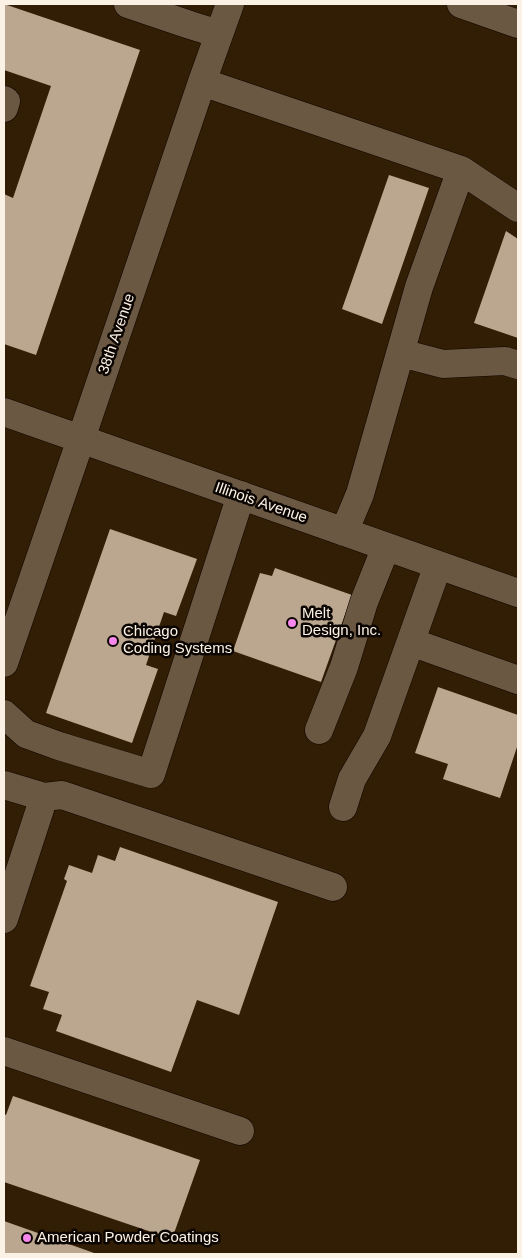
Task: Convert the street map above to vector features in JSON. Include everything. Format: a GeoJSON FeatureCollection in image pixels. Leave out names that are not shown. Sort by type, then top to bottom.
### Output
{"type":"FeatureCollection","features":[{"type":"Feature","properties":{"kind":"street"},"geometry":{"type":"LineString","coordinates":[[128,4],[190,26],[220,34]]}},
{"type":"Feature","properties":{"kind":"street","name":"38th Avenue"},"geometry":{"type":"LineString","coordinates":[[4,663],[12,612],[81,439],[230,4]]}},
{"type":"Feature","properties":{"kind":"street"},"geometry":{"type":"LineString","coordinates":[[461,4],[518,24]]}},
{"type":"Feature","properties":{"kind":"street"},"geometry":{"type":"LineString","coordinates":[[202,82],[461,170],[518,208]]}},
{"type":"Feature","properties":{"kind":"street"},"geometry":{"type":"LineString","coordinates":[[4,100],[6,101],[4,108]]}},
{"type":"Feature","properties":{"kind":"street"},"geometry":{"type":"LineString","coordinates":[[344,532],[360,494],[419,287],[461,170]]}},
{"type":"Feature","properties":{"kind":"street"},"geometry":{"type":"LineString","coordinates":[[401,353],[443,364],[505,361],[518,364]]}},
{"type":"Feature","properties":{"kind":"street","name":"Illinois Avenue"},"geometry":{"type":"LineString","coordinates":[[4,412],[518,593]]}},
{"type":"Feature","properties":{"kind":"street"},"geometry":{"type":"LineString","coordinates":[[4,714],[26,734],[151,774],[241,495]]}},
{"type":"Feature","properties":{"kind":"street"},"geometry":{"type":"LineString","coordinates":[[320,730],[344,667],[364,602],[386,547]]}},
{"type":"Feature","properties":{"kind":"street"},"geometry":{"type":"LineString","coordinates":[[343,807],[352,779],[377,736],[438,565]]}},
{"type":"Feature","properties":{"kind":"street"},"geometry":{"type":"LineString","coordinates":[[411,642],[518,680]]}},
{"type":"Feature","properties":{"kind":"street"},"geometry":{"type":"LineString","coordinates":[[4,785],[44,797],[62,795],[333,886]]}},
{"type":"Feature","properties":{"kind":"street"},"geometry":{"type":"LineString","coordinates":[[4,919],[44,797]]}},
{"type":"Feature","properties":{"kind":"street"},"geometry":{"type":"LineString","coordinates":[[4,1051],[240,1131]]}},
{"type":"Feature","properties":{"kind":"shaded area"},"geometry":{"type":"Polygon","coordinates":[[[4,4],[220,4],[75,427],[4,403],[4,4]]]}},
{"type":"Feature","properties":{"kind":"shaded area"},"geometry":{"type":"Polygon","coordinates":[[[238,4],[518,4],[518,583],[92,434],[238,4]]]}},
{"type":"Feature","properties":{"kind":"shaded area"},"geometry":{"type":"Polygon","coordinates":[[[4,424],[518,605],[518,1254],[4,1254],[4,424]]]}},
{"type":"Feature","properties":{"kind":"building"},"geometry":{"type":"Polygon","coordinates":[[[4,4],[140,50],[36,355],[4,344],[4,194],[13,198],[51,86],[4,70],[4,4]]]}},
{"type":"Feature","properties":{"kind":"building"},"geometry":{"type":"Polygon","coordinates":[[[389,175],[429,188],[382,324],[342,309],[389,175]]]}},
{"type":"Feature","properties":{"kind":"building"},"geometry":{"type":"Polygon","coordinates":[[[506,231],[518,239],[518,338],[474,323],[506,231]]]}},
{"type":"Feature","properties":{"kind":"building","name":"Chicago Coding Systems"},"geometry":{"type":"Polygon","coordinates":[[[110,529],[197,559],[176,616],[164,612],[146,665],[158,669],[132,743],[46,713],[110,529]]]}},
{"type":"Feature","properties":{"kind":"building","name":"Melt Design, Inc."},"geometry":{"type":"Polygon","coordinates":[[[275,568],[352,595],[321,682],[233,651],[260,573],[272,576],[275,568]]]}},
{"type":"Feature","properties":{"kind":"building"},"geometry":{"type":"Polygon","coordinates":[[[438,687],[518,715],[518,744],[500,798],[443,779],[448,764],[415,753],[438,687]]]}},
{"type":"Feature","properties":{"kind":"building"},"geometry":{"type":"Polygon","coordinates":[[[120,847],[278,902],[239,1015],[197,1000],[171,1072],[56,1031],[62,1015],[43,1009],[49,992],[30,986],[67,881],[64,879],[69,865],[92,873],[98,855],[115,861],[120,847]]]}},
{"type":"Feature","properties":{"kind":"building"},"geometry":{"type":"Polygon","coordinates":[[[13,1096],[200,1160],[172,1239],[4,1182],[4,1114],[6,1115],[13,1096]]]}},
{"type":"Feature","properties":{"kind":"building","name":"American Powder Coatings"},"geometry":{"type":"Polygon","coordinates":[[[4,1221],[97,1254],[4,1254],[4,1221]]]}},
{"type":"Feature","properties":{"kind":"place","name":"Melt Design, Inc."},"geometry":{"type":"Point","coordinates":[292,623]}},
{"type":"Feature","properties":{"kind":"place","name":"Chicago Coding Systems"},"geometry":{"type":"Point","coordinates":[113,641]}},
{"type":"Feature","properties":{"kind":"place","name":"American Powder Coatings"},"geometry":{"type":"Point","coordinates":[27,1238]}}]}
